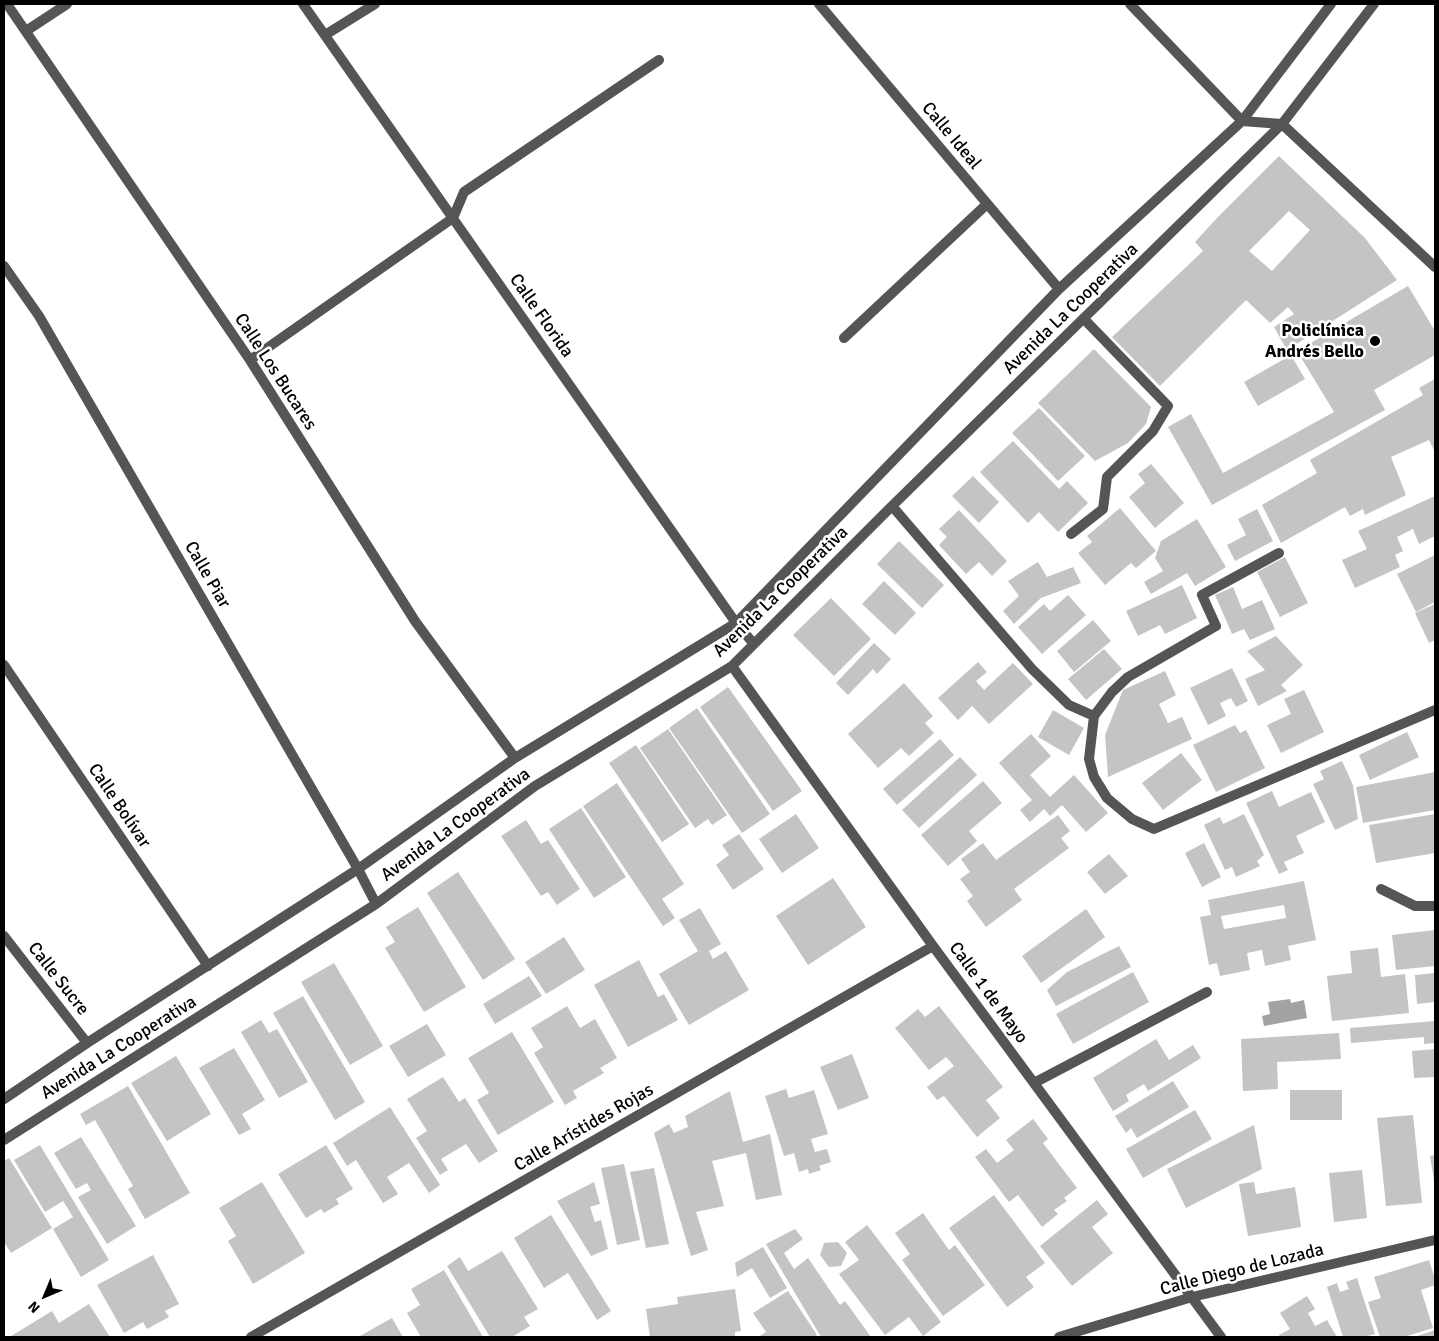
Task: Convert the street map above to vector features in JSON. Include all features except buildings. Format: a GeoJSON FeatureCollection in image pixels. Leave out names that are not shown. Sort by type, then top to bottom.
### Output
{"type":"FeatureCollection","features":[{"type":"Feature","properties":{"kind":"street","name":"Calle Los Bucares"},"geometry":{"type":"LineString","coordinates":[[7,4],[250,360],[415,621],[515,758]]}},
{"type":"Feature","properties":{"kind":"street"},"geometry":{"type":"LineString","coordinates":[[26,31],[67,4]]}},
{"type":"Feature","properties":{"kind":"street","name":"Calle Florida"},"geometry":{"type":"LineString","coordinates":[[304,4],[736,623],[754,644]]}},
{"type":"Feature","properties":{"kind":"street"},"geometry":{"type":"LineString","coordinates":[[325,35],[375,4]]}},
{"type":"Feature","properties":{"kind":"street","name":"Calle Ideal"},"geometry":{"type":"LineString","coordinates":[[819,4],[1059,289]]}},
{"type":"Feature","properties":{"kind":"street"},"geometry":{"type":"LineString","coordinates":[[1130,4],[1242,121],[1282,124],[1435,267]]}},
{"type":"Feature","properties":{"kind":"street","name":"Avenida La Cooperativa"},"geometry":{"type":"LineString","coordinates":[[4,1099],[358,869],[515,758],[736,623],[1059,289],[1242,121],[1331,4]]}},
{"type":"Feature","properties":{"kind":"street","name":"Avenida La Cooperativa"},"geometry":{"type":"LineString","coordinates":[[4,1140],[376,904],[535,786],[732,666],[892,506],[1282,124],[1374,4]]}},
{"type":"Feature","properties":{"kind":"street"},"geometry":{"type":"LineString","coordinates":[[250,360],[453,218],[464,192],[659,60]]}},
{"type":"Feature","properties":{"kind":"street"},"geometry":{"type":"LineString","coordinates":[[844,338],[988,204]]}},
{"type":"Feature","properties":{"kind":"street","name":"Calle Piar"},"geometry":{"type":"LineString","coordinates":[[4,266],[39,316],[358,869],[376,904]]}},
{"type":"Feature","properties":{"kind":"street"},"geometry":{"type":"LineString","coordinates":[[1071,534],[1103,510],[1107,477],[1154,431],[1168,406],[1084,319]]}},
{"type":"Feature","properties":{"kind":"street"},"geometry":{"type":"LineString","coordinates":[[892,506],[1032,669],[1069,705],[1094,716]]}},
{"type":"Feature","properties":{"kind":"street"},"geometry":{"type":"LineString","coordinates":[[1279,553],[1202,595],[1216,626],[1128,677],[1112,692],[1094,716],[1089,759],[1094,777],[1107,798],[1132,819],[1154,829],[1435,710]]}},
{"type":"Feature","properties":{"kind":"street","name":"Calle Bolívar"},"geometry":{"type":"LineString","coordinates":[[4,665],[208,966]]}},
{"type":"Feature","properties":{"kind":"street","name":"Calle 1 de Mayo"},"geometry":{"type":"LineString","coordinates":[[732,666],[933,946],[1221,1337]]}},
{"type":"Feature","properties":{"kind":"street"},"geometry":{"type":"LineString","coordinates":[[1381,889],[1415,906],[1435,906]]}},
{"type":"Feature","properties":{"kind":"street","name":"Calle Sucre"},"geometry":{"type":"LineString","coordinates":[[4,936],[88,1043]]}},
{"type":"Feature","properties":{"kind":"street","name":"Calle Arístides Rojas"},"geometry":{"type":"LineString","coordinates":[[251,1337],[933,946]]}},
{"type":"Feature","properties":{"kind":"street"},"geometry":{"type":"LineString","coordinates":[[1034,1084],[1207,992]]}},
{"type":"Feature","properties":{"kind":"street","name":"Calle Diego de Lozada"},"geometry":{"type":"LineString","coordinates":[[1058,1337],[1192,1297],[1435,1240]]}},
{"type":"Feature","properties":{"kind":"shaded area"},"geometry":{"type":"Polygon","coordinates":[[[1290,999],[1291,1003],[1304,1000],[1307,1018],[1264,1026],[1262,1016],[1270,1014],[1268,1002],[1290,999]]]}},
{"type":"Feature","properties":{"kind":"place","name":"Policlínica Andrés Bello"},"geometry":{"type":"Point","coordinates":[1375,341]}}]}
